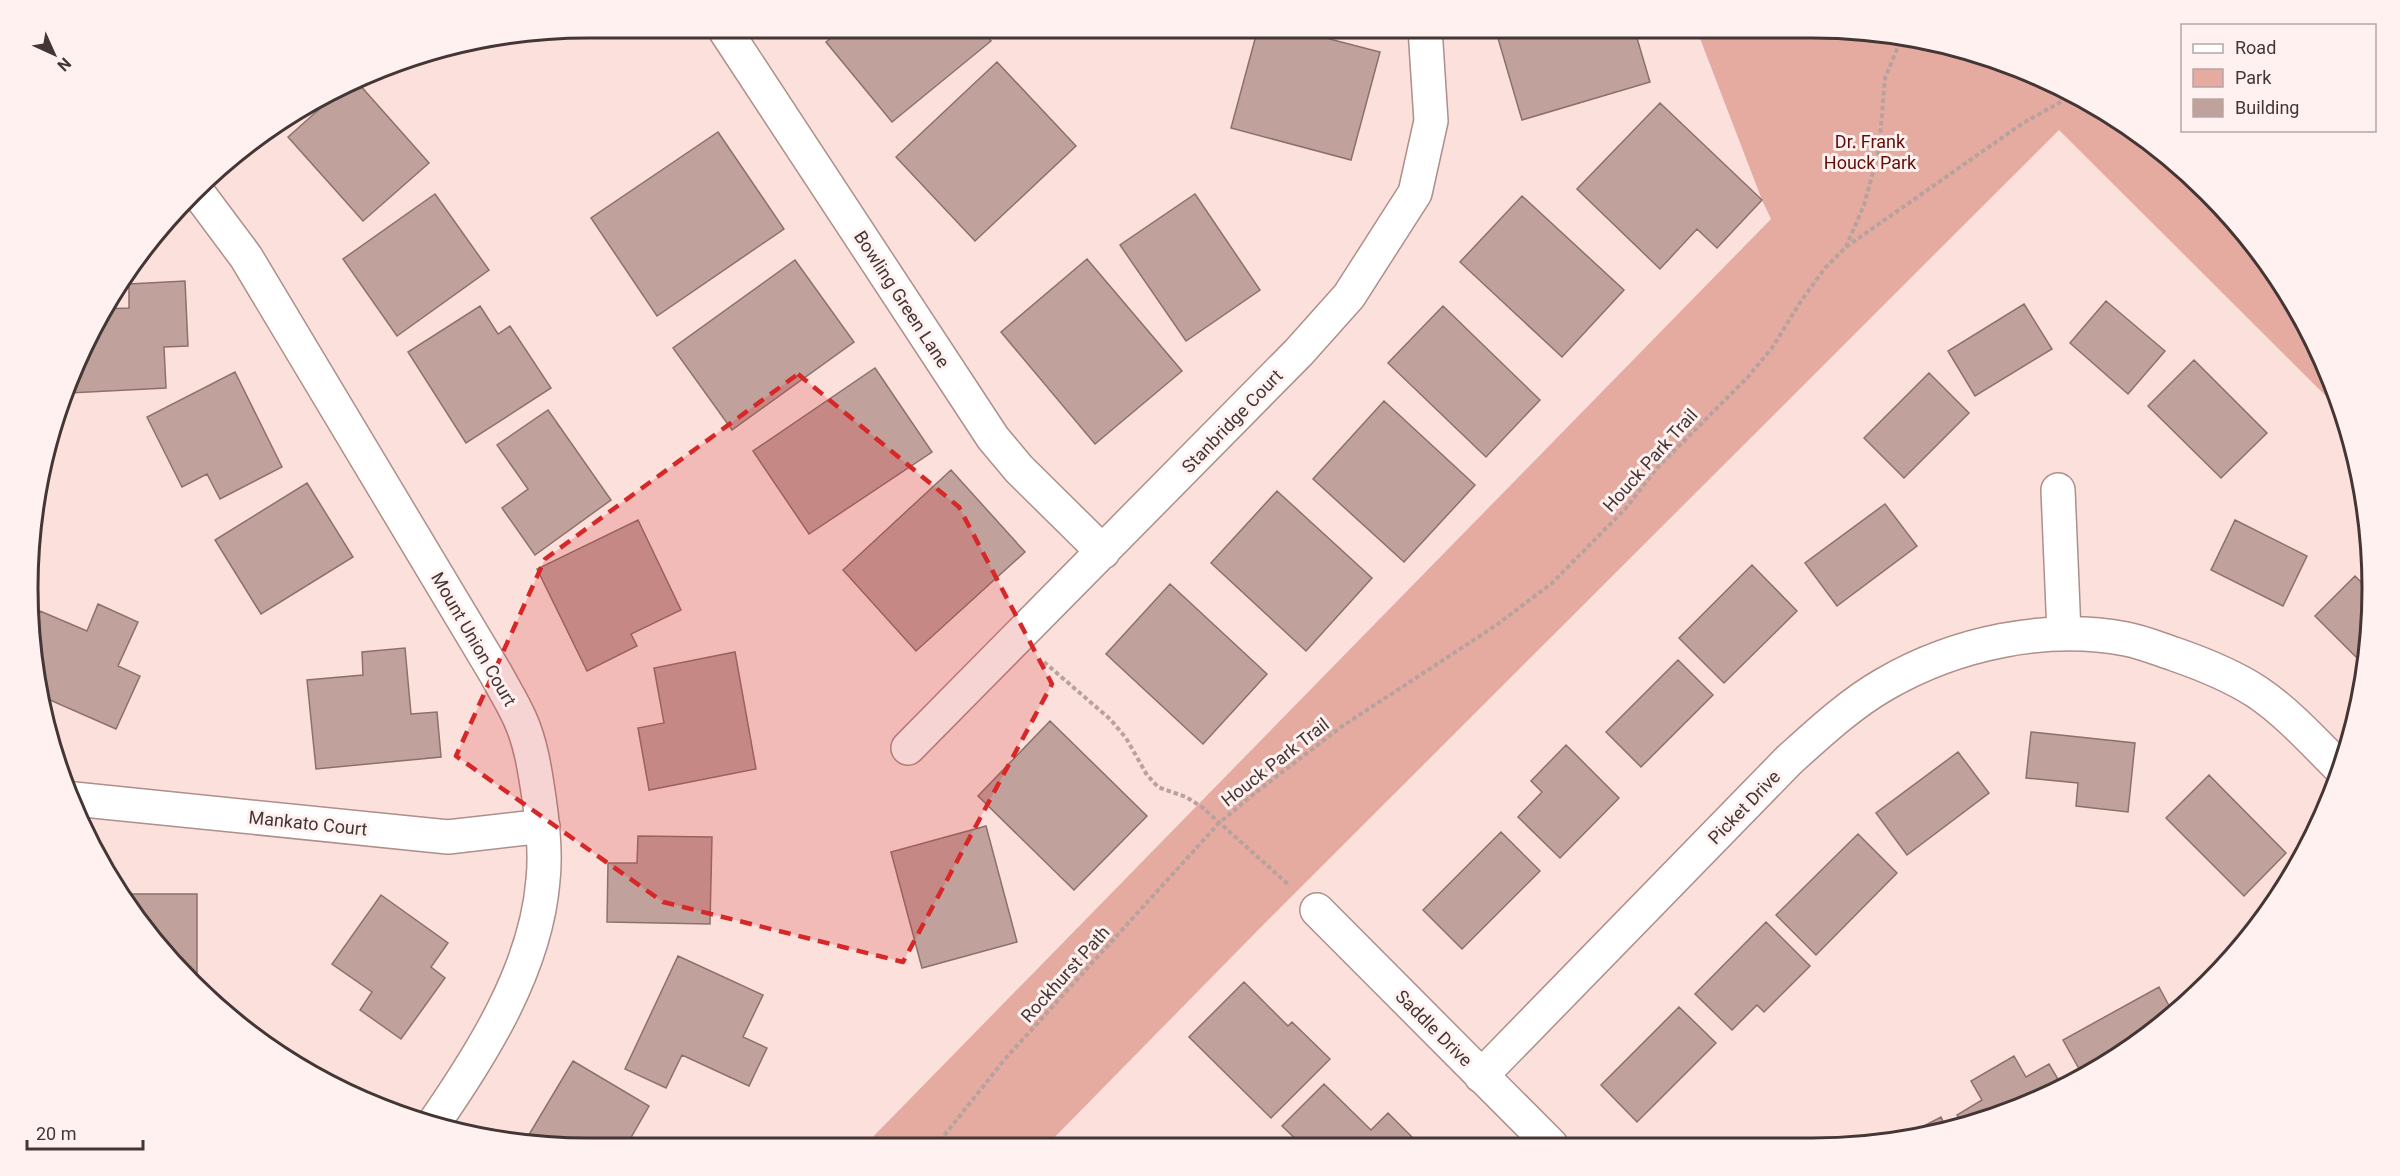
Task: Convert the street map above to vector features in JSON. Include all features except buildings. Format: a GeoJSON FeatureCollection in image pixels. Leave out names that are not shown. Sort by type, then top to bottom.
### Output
{"type":"FeatureCollection","features":[{"type":"Feature","properties":{"kind":"street","name":"Bowling Green Lane"},"geometry":{"type":"LineString","coordinates":[[730,38],[993,438],[1035,486],[1103,552]]}},
{"type":"Feature","properties":{"kind":"street","name":"Stanbridge Court"},"geometry":{"type":"LineString","coordinates":[[908,748],[1291,360],[1349,296],[1415,193],[1431,121],[1426,38]]}},
{"type":"Feature","properties":{"kind":"street","name":"Mount Union Court"},"geometry":{"type":"LineString","coordinates":[[201,197],[246,257],[496,674],[520,720],[534,766],[543,826],[543,880],[533,937],[507,1005],[438,1117]]}},
{"type":"Feature","properties":{"kind":"street"},"geometry":{"type":"LineString","coordinates":[[2058,490],[2064,633]]}},
{"type":"Feature","properties":{"kind":"street","name":"Picket Drive"},"geometry":{"type":"LineString","coordinates":[[1481,1076],[1789,760],[1834,720],[1885,684],[1943,657],[2003,640],[2064,633],[2127,639],[2207,665],[2258,693],[2309,736],[2334,762]]}},
{"type":"Feature","properties":{"kind":"street","name":"Mankato Court"},"geometry":{"type":"LineString","coordinates":[[79,800],[448,837],[543,826]]}},
{"type":"Feature","properties":{"kind":"street","name":"Saddle Drive"},"geometry":{"type":"LineString","coordinates":[[1317,910],[1544,1138]]}},
{"type":"Feature","properties":{"kind":"path"},"geometry":{"type":"LineString","coordinates":[[1846,247],[1864,205],[1879,150],[1885,78],[1899,45]]}},
{"type":"Feature","properties":{"kind":"path","name":"Houck Park Trail"},"geometry":{"type":"LineString","coordinates":[[1219,823],[1341,727],[1495,626],[1552,583],[1626,508],[1657,468],[1747,378],[1772,348],[1825,268],[1846,247],[2023,123],[2066,100]]}},
{"type":"Feature","properties":{"kind":"path"},"geometry":{"type":"LineString","coordinates":[[1043,660],[1110,719],[1126,738],[1147,775],[1158,787],[1186,797],[1219,823],[1317,910]]}},
{"type":"Feature","properties":{"kind":"path","name":"Rockhurst Path"},"geometry":{"type":"LineString","coordinates":[[942,1138],[1005,1059],[1219,823]]}},
{"type":"Feature","properties":{"kind":"highlighted area"},"geometry":{"type":"Polygon","coordinates":[[[798,374],[959,507],[1052,684],[903,962],[663,902],[456,756],[545,559],[798,374]]]}},
{"type":"Feature","properties":{"kind":"green space","name":"Dr. Frank Houck Park"},"geometry":{"type":"Polygon","coordinates":[[[1700,38],[1812,38],[1884,42],[1954,56],[1989,67],[2055,94],[2118,130],[2175,174],[2201,199],[2226,225],[2270,282],[2306,345],[2329,399],[2059,130],[1265,923],[1054,1138],[872,1138],[1771,219],[1700,38]]]}}]}
